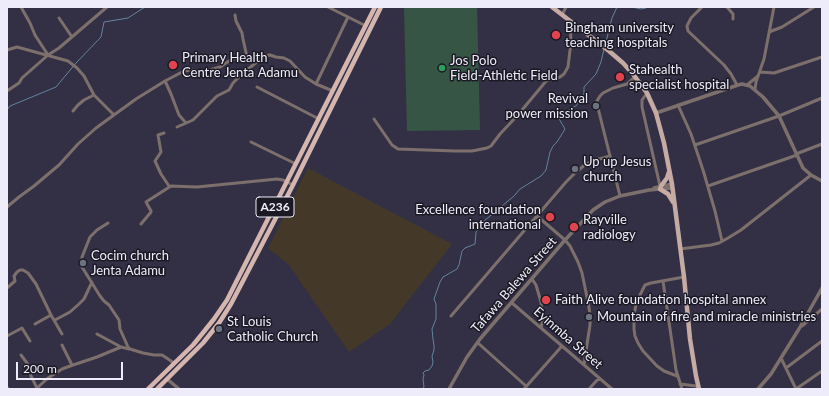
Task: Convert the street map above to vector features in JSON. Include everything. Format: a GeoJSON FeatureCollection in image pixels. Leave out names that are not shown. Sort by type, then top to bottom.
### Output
{"type":"FeatureCollection","features":[{"type":"Feature","properties":{"kind":"highway","name":"A236"},"geometry":{"type":"LineString","coordinates":[[148,389],[202,334],[232,292],[375,7]]}},
{"type":"Feature","properties":{"kind":"highway","name":"A236"},"geometry":{"type":"LineString","coordinates":[[157,389],[203,343],[226,313],[293,185],[381,7]]}},
{"type":"Feature","properties":{"kind":"main road"},"geometry":{"type":"LineString","coordinates":[[552,7],[623,63],[647,93],[656,113],[664,143],[672,186],[697,388]]}},
{"type":"Feature","properties":{"kind":"main road"},"geometry":{"type":"LineString","coordinates":[[669,166],[667,178],[660,187],[668,194],[674,205]]}},
{"type":"Feature","properties":{"kind":"street"},"geometry":{"type":"LineString","coordinates":[[21,7],[35,36],[48,55]]}},
{"type":"Feature","properties":{"kind":"street"},"geometry":{"type":"LineString","coordinates":[[7,91],[19,83],[22,78],[48,55],[85,27],[107,7]]}},
{"type":"Feature","properties":{"kind":"street"},"geometry":{"type":"LineString","coordinates":[[328,7],[366,26]]}},
{"type":"Feature","properties":{"kind":"street"},"geometry":{"type":"LineString","coordinates":[[562,15],[566,7]]}},
{"type":"Feature","properties":{"kind":"street"},"geometry":{"type":"LineString","coordinates":[[702,7],[691,18],[687,26],[688,31],[724,65],[737,85]]}},
{"type":"Feature","properties":{"kind":"street"},"geometry":{"type":"LineString","coordinates":[[727,7],[733,14],[734,18]]}},
{"type":"Feature","properties":{"kind":"street"},"geometry":{"type":"LineString","coordinates":[[755,89],[764,59],[774,7]]}},
{"type":"Feature","properties":{"kind":"street"},"geometry":{"type":"LineString","coordinates":[[769,32],[782,27],[814,7]]}},
{"type":"Feature","properties":{"kind":"street"},"geometry":{"type":"LineString","coordinates":[[235,15],[236,21],[242,33],[247,57]]}},
{"type":"Feature","properties":{"kind":"street"},"geometry":{"type":"LineString","coordinates":[[316,84],[348,17]]}},
{"type":"Feature","properties":{"kind":"street"},"geometry":{"type":"LineString","coordinates":[[59,18],[72,37]]}},
{"type":"Feature","properties":{"kind":"street"},"geometry":{"type":"LineString","coordinates":[[374,119],[392,145],[398,149],[472,151],[487,148],[491,146],[546,81],[560,77],[564,74],[568,67],[571,42],[570,22]]}},
{"type":"Feature","properties":{"kind":"street"},"geometry":{"type":"LineString","coordinates":[[7,50],[18,47],[72,63],[84,76],[94,95],[114,115]]}},
{"type":"Feature","properties":{"kind":"street"},"geometry":{"type":"LineString","coordinates":[[177,126],[193,120],[217,96],[229,90],[240,76],[267,55]]}},
{"type":"Feature","properties":{"kind":"street"},"geometry":{"type":"LineString","coordinates":[[7,207],[58,165],[88,135],[114,115],[164,81],[184,72],[191,70],[204,71],[213,69],[232,59],[267,55],[284,58],[290,61],[305,77],[316,84],[333,91]]}},
{"type":"Feature","properties":{"kind":"street"},"geometry":{"type":"LineString","coordinates":[[746,85],[759,73],[774,73],[822,57]]}},
{"type":"Feature","properties":{"kind":"street"},"geometry":{"type":"LineString","coordinates":[[620,196],[597,101],[603,93],[627,84],[635,77]]}},
{"type":"Feature","properties":{"kind":"street"},"geometry":{"type":"LineString","coordinates":[[164,81],[171,94],[178,115],[186,123]]}},
{"type":"Feature","properties":{"kind":"street"},"geometry":{"type":"LineString","coordinates":[[656,113],[737,85],[742,84],[750,86],[755,89],[779,116],[803,168],[811,176],[822,181]]}},
{"type":"Feature","properties":{"kind":"street"},"geometry":{"type":"LineString","coordinates":[[257,87],[319,119]]}},
{"type":"Feature","properties":{"kind":"street"},"geometry":{"type":"LineString","coordinates":[[647,93],[642,100],[642,107],[660,187]]}},
{"type":"Feature","properties":{"kind":"street"},"geometry":{"type":"LineString","coordinates":[[73,111],[84,100],[94,95]]}},
{"type":"Feature","properties":{"kind":"street"},"geometry":{"type":"LineString","coordinates":[[694,145],[779,116],[822,98]]}},
{"type":"Feature","properties":{"kind":"street"},"geometry":{"type":"LineString","coordinates":[[678,105],[708,186],[722,241]]}},
{"type":"Feature","properties":{"kind":"street"},"geometry":{"type":"LineString","coordinates":[[164,133],[158,136],[161,152],[155,161],[169,186]]}},
{"type":"Feature","properties":{"kind":"street"},"geometry":{"type":"LineString","coordinates":[[251,142],[296,164]]}},
{"type":"Feature","properties":{"kind":"street"},"geometry":{"type":"LineString","coordinates":[[708,186],[797,155],[822,144]]}},
{"type":"Feature","properties":{"kind":"street"},"geometry":{"type":"LineString","coordinates":[[451,316],[566,182],[581,167],[592,161],[610,156]]}},
{"type":"Feature","properties":{"kind":"street"},"geometry":{"type":"LineString","coordinates":[[680,249],[711,245],[722,241],[741,230],[811,176]]}},
{"type":"Feature","properties":{"kind":"street"},"geometry":{"type":"LineString","coordinates":[[141,224],[151,212],[146,202],[169,186],[197,187],[277,179],[293,185]]}},
{"type":"Feature","properties":{"kind":"street","name":"Tafawa Balewa Street"},"geometry":{"type":"LineString","coordinates":[[449,389],[478,343],[565,240],[593,210],[599,205],[620,196],[660,187],[672,186]]}},
{"type":"Feature","properties":{"kind":"street"},"geometry":{"type":"LineString","coordinates":[[537,216],[565,240],[570,246],[578,262],[588,302],[590,325],[584,365]]}},
{"type":"Feature","properties":{"kind":"street"},"geometry":{"type":"LineString","coordinates":[[108,223],[97,230],[90,237],[82,257],[82,266],[119,320],[120,329],[130,349]]}},
{"type":"Feature","properties":{"kind":"street"},"geometry":{"type":"LineString","coordinates":[[7,288],[15,281],[14,276],[17,272],[22,270],[28,273],[36,284],[62,334]]}},
{"type":"Feature","properties":{"kind":"street"},"geometry":{"type":"LineString","coordinates":[[677,376],[664,371],[657,366],[650,360],[638,343],[634,329],[634,314],[636,301],[645,285],[684,277]]}},
{"type":"Feature","properties":{"kind":"street"},"geometry":{"type":"LineString","coordinates":[[532,279],[536,285],[541,302],[543,319],[541,328]]}},
{"type":"Feature","properties":{"kind":"street"},"geometry":{"type":"LineString","coordinates":[[662,281],[677,376],[682,389]]}},
{"type":"Feature","properties":{"kind":"street"},"geometry":{"type":"LineString","coordinates":[[55,320],[70,312],[84,299],[92,282]]}},
{"type":"Feature","properties":{"kind":"street"},"geometry":{"type":"LineString","coordinates":[[758,389],[771,374],[822,288]]}},
{"type":"Feature","properties":{"kind":"street","name":"Eyinmba Street"},"geometry":{"type":"LineString","coordinates":[[512,303],[612,389]]}},
{"type":"Feature","properties":{"kind":"street"},"geometry":{"type":"LineString","coordinates":[[799,329],[822,309]]}},
{"type":"Feature","properties":{"kind":"street"},"geometry":{"type":"LineString","coordinates":[[36,324],[51,315]]}},
{"type":"Feature","properties":{"kind":"street"},"geometry":{"type":"LineString","coordinates":[[7,336],[22,328],[30,341]]}},
{"type":"Feature","properties":{"kind":"street"},"geometry":{"type":"LineString","coordinates":[[96,334],[121,347],[154,355],[162,355],[174,363]]}},
{"type":"Feature","properties":{"kind":"street"},"geometry":{"type":"LineString","coordinates":[[786,368],[822,341]]}},
{"type":"Feature","properties":{"kind":"street"},"geometry":{"type":"LineString","coordinates":[[478,343],[526,386]]}},
{"type":"Feature","properties":{"kind":"street"},"geometry":{"type":"LineString","coordinates":[[62,345],[72,365]]}},
{"type":"Feature","properties":{"kind":"street"},"geometry":{"type":"LineString","coordinates":[[524,389],[562,346]]}},
{"type":"Feature","properties":{"kind":"street"},"geometry":{"type":"LineString","coordinates":[[21,354],[27,363],[36,388],[48,378],[72,365],[121,347]]}},
{"type":"Feature","properties":{"kind":"street"},"geometry":{"type":"LineString","coordinates":[[781,358],[796,389],[822,371]]}},
{"type":"Feature","properties":{"kind":"street"},"geometry":{"type":"LineString","coordinates":[[588,389],[598,378]]}},
{"type":"Feature","properties":{"kind":"street"},"geometry":{"type":"LineString","coordinates":[[167,379],[179,389]]}},
{"type":"Feature","properties":{"kind":"street"},"geometry":{"type":"LineString","coordinates":[[680,384],[697,388]]}},
{"type":"Feature","properties":{"kind":"shaded area"},"geometry":{"type":"Polygon","coordinates":[[[308,168],[452,244],[390,324],[349,352],[289,265],[268,248],[308,168]]]}},
{"type":"Feature","properties":{"kind":"green space","name":"Jos Polo Field-Athletic Field"},"geometry":{"type":"Polygon","coordinates":[[[404,7],[477,7],[480,130],[407,131],[404,7]]]}},
{"type":"Feature","properties":{"kind":"waterway"},"geometry":{"type":"LineString","coordinates":[[7,110],[10,106],[56,87],[101,37],[104,22],[128,18],[145,7]]}},
{"type":"Feature","properties":{"kind":"waterway"},"geometry":{"type":"LineString","coordinates":[[605,46],[612,18],[617,7]]}},
{"type":"Feature","properties":{"kind":"waterway"},"geometry":{"type":"LineString","coordinates":[[632,7],[641,9],[647,7]]}},
{"type":"Feature","properties":{"kind":"waterway"},"geometry":{"type":"LineString","coordinates":[[422,389],[424,387],[423,373],[429,370],[433,362],[432,356],[434,345],[432,329],[436,319],[436,304],[434,299],[440,282],[443,277],[457,269],[462,251],[465,248],[475,244],[476,232],[484,221],[514,196],[520,189],[541,176],[546,170],[550,152],[565,129],[558,117],[577,105],[579,99],[584,94],[584,87],[596,74],[604,49]]}},
{"type":"Feature","properties":{"kind":"place","name":"Bingham university teaching hospitals"},"geometry":{"type":"Point","coordinates":[556,35]}},
{"type":"Feature","properties":{"kind":"place","name":"Primary Health Centre Jenta Adamu"},"geometry":{"type":"Point","coordinates":[173,65]}},
{"type":"Feature","properties":{"kind":"place","name":"Jos Polo Field-Athletic Field"},"geometry":{"type":"Point","coordinates":[442,68]}},
{"type":"Feature","properties":{"kind":"place","name":"Stahealth specialist hospital"},"geometry":{"type":"Point","coordinates":[620,77]}},
{"type":"Feature","properties":{"kind":"place","name":"Revival power mission"},"geometry":{"type":"Point","coordinates":[596,106]}},
{"type":"Feature","properties":{"kind":"place","name":"Up up Jesus church"},"geometry":{"type":"Point","coordinates":[575,169]}},
{"type":"Feature","properties":{"kind":"place","name":"Excellence foundation international"},"geometry":{"type":"Point","coordinates":[550,217]}},
{"type":"Feature","properties":{"kind":"place","name":"Rayville radiology"},"geometry":{"type":"Point","coordinates":[574,227]}},
{"type":"Feature","properties":{"kind":"place","name":"Cocim church Jenta Adamu"},"geometry":{"type":"Point","coordinates":[83,263]}},
{"type":"Feature","properties":{"kind":"place","name":"Faith Alive foundation hospital annex"},"geometry":{"type":"Point","coordinates":[546,300]}},
{"type":"Feature","properties":{"kind":"place","name":"Mountain of fire and miracle ministries"},"geometry":{"type":"Point","coordinates":[589,317]}},
{"type":"Feature","properties":{"kind":"place","name":"St Louis Catholic Church"},"geometry":{"type":"Point","coordinates":[219,329]}}]}
